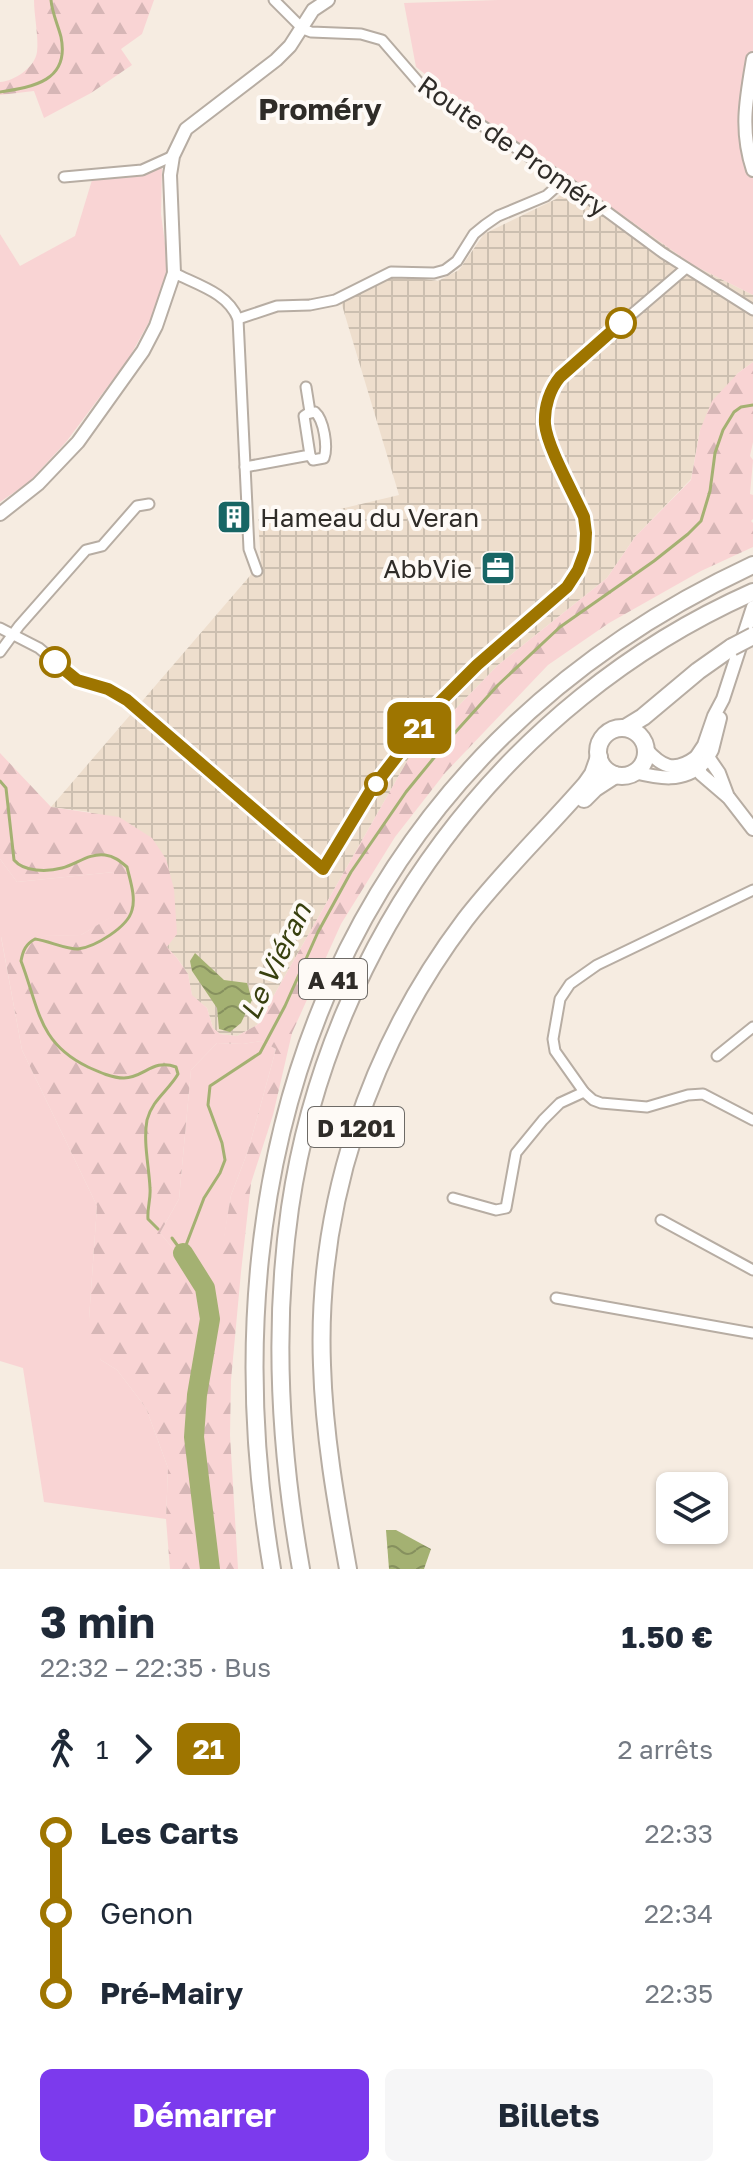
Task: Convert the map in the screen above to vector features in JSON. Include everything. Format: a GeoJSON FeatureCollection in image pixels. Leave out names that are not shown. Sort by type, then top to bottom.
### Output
{"type":"FeatureCollection","features":[{"type":"Feature","properties":{"kind":"highway","name":"A 41"},"geometry":{"type":"LineString","coordinates":[[272,1569],[263,1505],[256,1409],[256,1316],[261,1247],[270,1181],[286,1111],[313,1027],[335,974],[369,909],[417,835],[472,767],[502,736],[563,682],[631,632],[753,565]]}},
{"type":"Feature","properties":{"kind":"highway","name":"A 41"},"geometry":{"type":"LineString","coordinates":[[301,1569],[282,1404],[285,1252],[290,1206],[308,1122],[329,1053],[357,985],[376,945],[420,872],[476,798],[514,758],[566,709],[633,659],[667,636],[753,592]]}},
{"type":"Feature","properties":{"kind":"highway","name":"D 1201"},"geometry":{"type":"LineString","coordinates":[[348,1569],[324,1410],[323,1290],[341,1182],[353,1138],[385,1053],[426,978],[457,931],[593,774],[604,736],[643,717],[686,680],[753,636]]}},
{"type":"Feature","properties":{"kind":"highway","name":"D 1201"},"geometry":{"type":"LineString","coordinates":[[357,1569],[336,1434],[330,1324],[340,1230],[351,1177],[368,1120],[405,1031],[458,945],[490,902],[588,795],[615,775],[634,772],[643,761],[654,722],[686,680]]}},
{"type":"Feature","properties":{"kind":"highway"},"geometry":{"type":"LineString","coordinates":[[625,728],[637,732],[645,747]]}},
{"type":"Feature","properties":{"kind":"highway"},"geometry":{"type":"LineString","coordinates":[[599,757],[606,769],[615,775]]}},
{"type":"Feature","properties":{"kind":"street"},"geometry":{"type":"LineString","coordinates":[[274,0],[303,29]]}},
{"type":"Feature","properties":{"kind":"street"},"geometry":{"type":"LineString","coordinates":[[0,514],[38,484],[78,442],[143,351],[163,308],[174,273],[170,195],[173,156],[186,129],[276,60],[303,29],[313,10],[328,0]]}},
{"type":"Feature","properties":{"kind":"street","name":"Route de Proméry"},"geometry":{"type":"LineString","coordinates":[[303,29],[377,38],[421,85],[564,180],[686,268],[753,310]]}},
{"type":"Feature","properties":{"kind":"street"},"geometry":{"type":"LineString","coordinates":[[753,59],[744,122],[747,152],[753,170]]}},
{"type":"Feature","properties":{"kind":"street"},"geometry":{"type":"LineString","coordinates":[[64,177],[142,170],[173,156]]}},
{"type":"Feature","properties":{"kind":"street"},"geometry":{"type":"LineString","coordinates":[[238,319],[277,306],[314,305],[335,300],[391,272],[434,273],[445,270],[457,261],[474,234],[485,225],[498,216],[546,196],[564,180]]}},
{"type":"Feature","properties":{"kind":"street"},"geometry":{"type":"LineString","coordinates":[[0,628],[39,648],[77,680],[112,691],[127,700],[323,869],[371,790],[435,707],[477,665],[567,587],[578,570],[585,551],[584,517],[546,430],[548,400],[555,383],[569,368],[686,268]]}},
{"type":"Feature","properties":{"kind":"street"},"geometry":{"type":"LineString","coordinates":[[174,273],[224,298],[238,319],[249,549],[257,571]]}},
{"type":"Feature","properties":{"kind":"street"},"geometry":{"type":"LineString","coordinates":[[306,387],[310,412]]}},
{"type":"Feature","properties":{"kind":"street"},"geometry":{"type":"LineString","coordinates":[[310,412],[318,413],[320,417],[327,455],[317,461],[310,455],[304,416],[310,412]]}},
{"type":"Feature","properties":{"kind":"street"},"geometry":{"type":"LineString","coordinates":[[245,467],[310,455]]}},
{"type":"Feature","properties":{"kind":"street"},"geometry":{"type":"LineString","coordinates":[[0,652],[86,550],[102,546],[137,506],[149,504]]}},
{"type":"Feature","properties":{"kind":"street"},"geometry":{"type":"LineString","coordinates":[[634,772],[672,778],[689,774],[701,761],[753,607]]}},
{"type":"Feature","properties":{"kind":"street"},"geometry":{"type":"LineString","coordinates":[[645,747],[656,760],[670,766],[701,761]]}},
{"type":"Feature","properties":{"kind":"street"},"geometry":{"type":"LineString","coordinates":[[701,761],[753,829]]}},
{"type":"Feature","properties":{"kind":"street"},"geometry":{"type":"LineString","coordinates":[[753,890],[605,961],[570,984],[560,999],[553,1039],[555,1051],[593,1100],[640,1107],[703,1094],[753,1120]]}},
{"type":"Feature","properties":{"kind":"street"},"geometry":{"type":"LineString","coordinates":[[717,1056],[753,1027]]}},
{"type":"Feature","properties":{"kind":"street"},"geometry":{"type":"LineString","coordinates":[[453,1198],[496,1210],[506,1208],[516,1153],[560,1103],[584,1092]]}},
{"type":"Feature","properties":{"kind":"street"},"geometry":{"type":"LineString","coordinates":[[661,1220],[753,1270]]}},
{"type":"Feature","properties":{"kind":"street"},"geometry":{"type":"LineString","coordinates":[[556,1298],[753,1333]]}},
{"type":"Feature","properties":{"kind":"shaded area"},"geometry":{"type":"Polygon","coordinates":[[[574,181],[693,265],[753,295],[753,362],[738,373],[700,430],[691,479],[635,537],[607,578],[498,665],[410,756],[257,1025],[237,1036],[220,1034],[213,1028],[207,1008],[192,996],[188,974],[166,947],[90,812],[51,807],[261,563],[258,519],[315,515],[399,495],[341,302],[397,275],[438,281],[459,270],[484,234],[556,199],[574,181]]]}},
{"type":"Feature","properties":{"kind":"green space"},"geometry":{"type":"Polygon","coordinates":[[[34,0],[154,0],[142,34],[121,49],[132,65],[91,93],[44,118],[34,91],[0,95],[0,82],[23,72],[35,58],[34,0]]]}},
{"type":"Feature","properties":{"kind":"green space"},"geometry":{"type":"Polygon","coordinates":[[[753,0],[753,295],[693,265],[495,129],[416,67],[404,3],[753,0]]]}},
{"type":"Feature","properties":{"kind":"green space"},"geometry":{"type":"Polygon","coordinates":[[[162,164],[161,214],[168,266],[155,311],[129,358],[66,442],[28,483],[0,502],[0,234],[20,266],[75,236],[92,180],[133,177],[162,164]]]}},
{"type":"Feature","properties":{"kind":"green space"},"geometry":{"type":"Polygon","coordinates":[[[753,362],[750,494],[753,495],[753,547],[701,571],[609,623],[548,665],[445,773],[395,837],[341,924],[292,1033],[273,1115],[251,1183],[231,1380],[230,1435],[238,1569],[170,1569],[166,1519],[168,1468],[146,1408],[117,1370],[101,1360],[90,1342],[97,1206],[22,1050],[1,936],[81,935],[114,915],[114,872],[17,882],[0,859],[0,753],[51,807],[119,817],[152,838],[166,859],[174,889],[177,934],[167,947],[188,974],[192,995],[207,1008],[213,1028],[220,1034],[237,1036],[257,1025],[410,756],[498,665],[607,578],[635,537],[691,480],[700,430],[712,401],[753,362]],[[261,1041],[217,1043],[191,1070],[179,1199],[160,1233],[193,1272],[215,1289],[231,1195],[248,1151],[276,1049],[261,1041]]]}},
{"type":"Feature","properties":{"kind":"green space"},"geometry":{"type":"Polygon","coordinates":[[[0,859],[17,882],[114,872],[115,915],[81,935],[1,937],[22,1050],[97,1206],[89,1319],[101,1360],[117,1370],[146,1408],[168,1468],[166,1519],[44,1502],[23,1368],[0,1361],[0,859]]]}},
{"type":"Feature","properties":{"kind":"green space"},"geometry":{"type":"Polygon","coordinates":[[[261,1041],[276,1049],[248,1151],[231,1195],[216,1290],[193,1272],[160,1233],[179,1199],[191,1070],[217,1043],[261,1041]]]}},
{"type":"Feature","properties":{"kind":"water"},"geometry":{"type":"Polygon","coordinates":[[[195,953],[224,980],[247,983],[252,1000],[241,1023],[230,1032],[219,1029],[217,1008],[192,971],[190,961],[195,953]]]}},
{"type":"Feature","properties":{"kind":"water"},"geometry":{"type":"Polygon","coordinates":[[[386,1530],[396,1530],[431,1549],[424,1569],[389,1569],[386,1530]]]}},
{"type":"Feature","properties":{"kind":"waterway"},"geometry":{"type":"LineString","coordinates":[[0,92],[36,84],[46,79],[60,63],[61,37],[51,0]]}},
{"type":"Feature","properties":{"kind":"waterway","name":"Le Viéran"},"geometry":{"type":"LineString","coordinates":[[183,1253],[204,1198],[225,1160],[208,1105],[210,1086],[260,1053],[318,932],[351,872],[406,792],[498,685],[560,627],[654,561],[701,521],[723,430],[734,412],[753,405]]}},
{"type":"Feature","properties":{"kind":"waterway"},"geometry":{"type":"LineString","coordinates":[[0,781],[6,788],[14,860],[18,864],[30,869],[50,870],[99,855],[114,858],[127,867],[133,905],[129,916],[118,929],[102,940],[78,949],[35,939],[25,948],[21,961],[42,1023],[59,1047],[72,1057],[88,1067],[119,1078],[131,1077],[161,1065],[176,1067],[178,1074],[153,1107],[146,1128],[150,1192],[148,1219],[158,1229]]}},
{"type":"Feature","properties":{"kind":"waterway"},"geometry":{"type":"LineString","coordinates":[[172,1238],[183,1253]]}},
{"type":"Feature","properties":{"kind":"waterway","name":"Le Viéran"},"geometry":{"type":"LineString","coordinates":[[183,1253],[205,1288],[210,1319],[197,1395],[194,1437],[210,1569]]}},
{"type":"Feature","properties":{"kind":"bus line","name":"21"},"geometry":{"type":"LineString","coordinates":[[55,662],[77,680],[108,689],[127,700],[323,869],[371,790],[435,707],[477,665],[567,587],[578,570],[585,551],[584,517],[546,430],[546,407],[560,377],[621,323]]}},
{"type":"Feature","properties":{"kind":"place","name":"Hameau du Veran"},"geometry":{"type":"Point","coordinates":[234,517]}},
{"type":"Feature","properties":{"kind":"place","name":"AbbVie"},"geometry":{"type":"Point","coordinates":[498,568]}},
{"type":"Feature","properties":{"kind":"district","name":"Proméry"},"geometry":{"type":"Point","coordinates":[320,109]}}]}
